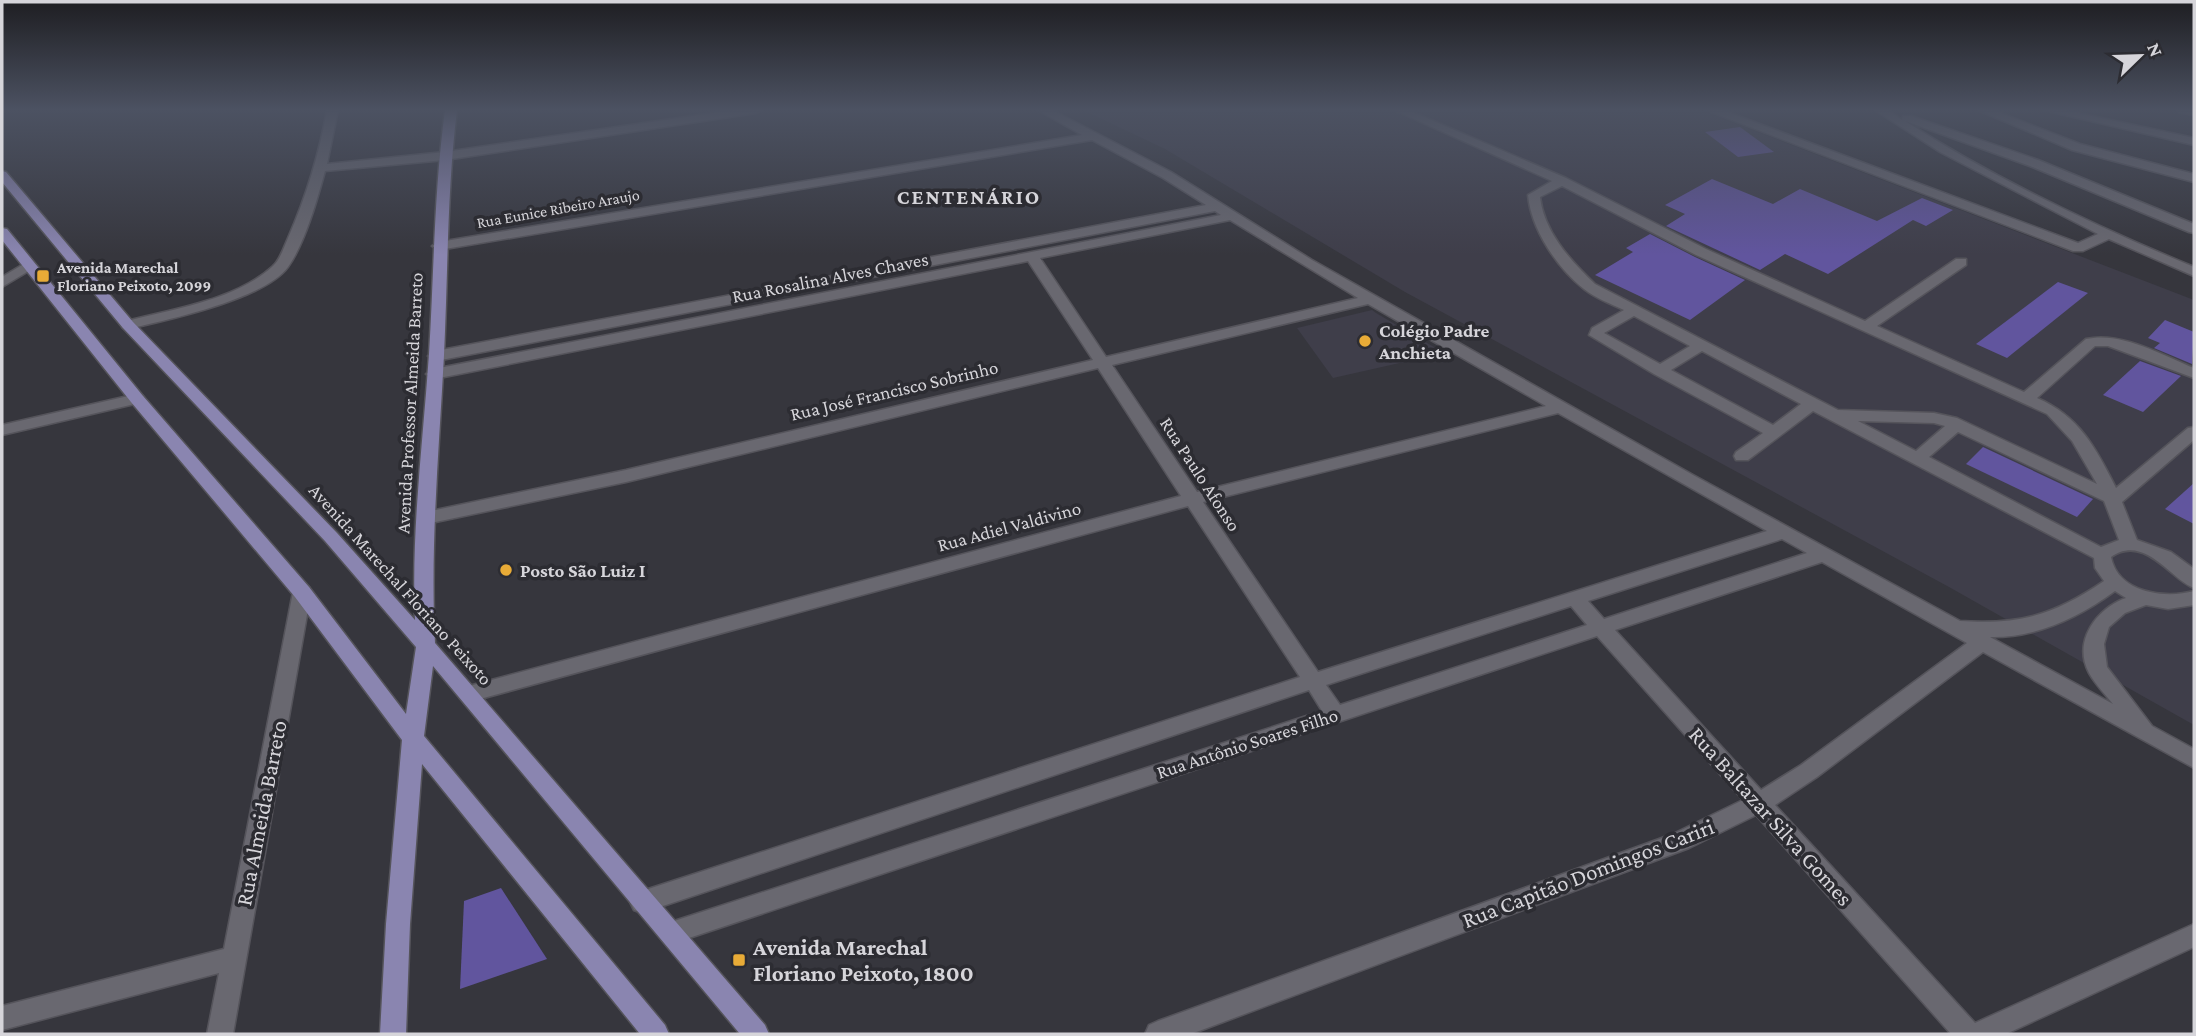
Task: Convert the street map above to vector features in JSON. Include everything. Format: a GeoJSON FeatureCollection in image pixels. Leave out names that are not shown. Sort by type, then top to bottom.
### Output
{"type":"FeatureCollection","features":[{"type":"Feature","properties":{"kind":"main road","name":"Avenida Professor Almeida Barreto"},"geometry":{"type":"LineString","coordinates":[[393,1034],[398,924],[413,738],[426,647],[426,518],[445,158]]}},
{"type":"Feature","properties":{"kind":"main road","name":"Avenida Marechal Floriano Peixoto"},"geometry":{"type":"LineString","coordinates":[[2,175],[128,325],[331,537],[469,694],[756,1034]]}},
{"type":"Feature","properties":{"kind":"main road"},"geometry":{"type":"LineString","coordinates":[[2,232],[137,399],[303,592],[413,738],[656,1034]]}},
{"type":"Feature","properties":{"kind":"street"},"geometry":{"type":"LineString","coordinates":[[128,325],[242,291],[273,276],[282,266],[292,244],[323,158]]}},
{"type":"Feature","properties":{"kind":"street"},"geometry":{"type":"LineString","coordinates":[[320,168],[404,158]]}},
{"type":"Feature","properties":{"kind":"street","name":"Rua Eunice Ribeiro Araujo"},"geometry":{"type":"LineString","coordinates":[[439,246],[963,158]]}},
{"type":"Feature","properties":{"kind":"street"},"geometry":{"type":"LineString","coordinates":[[1137,158],[1371,299],[1561,407],[1981,643],[2194,759]]}},
{"type":"Feature","properties":{"kind":"street"},"geometry":{"type":"LineString","coordinates":[[1510,158],[1562,181],[1701,251],[2053,411],[2070,426],[2114,499],[2130,546]]}},
{"type":"Feature","properties":{"kind":"street"},"geometry":{"type":"LineString","coordinates":[[1840,158],[2078,248],[2108,235]]}},
{"type":"Feature","properties":{"kind":"street"},"geometry":{"type":"LineString","coordinates":[[1962,158],[2108,235],[2194,272]]}},
{"type":"Feature","properties":{"kind":"street"},"geometry":{"type":"LineString","coordinates":[[2021,158],[2194,229]]}},
{"type":"Feature","properties":{"kind":"street"},"geometry":{"type":"LineString","coordinates":[[2119,158],[2194,178]]}},
{"type":"Feature","properties":{"kind":"street"},"geometry":{"type":"LineString","coordinates":[[1562,181],[1534,195],[1534,207],[1543,227],[1578,277],[1590,287],[2102,555]]}},
{"type":"Feature","properties":{"kind":"street","name":"Rua Rosalina Alves Chaves"},"geometry":{"type":"LineString","coordinates":[[436,356],[1215,207]]}},
{"type":"Feature","properties":{"kind":"street","name":"Rua Rosalina Alves Chaves"},"geometry":{"type":"LineString","coordinates":[[434,374],[1033,258],[1233,216]]}},
{"type":"Feature","properties":{"kind":"street","name":"Rua Paulo Afonso"},"geometry":{"type":"LineString","coordinates":[[1033,258],[1335,714]]}},
{"type":"Feature","properties":{"kind":"street"},"geometry":{"type":"LineString","coordinates":[[1867,326],[1961,262]]}},
{"type":"Feature","properties":{"kind":"street"},"geometry":{"type":"LineString","coordinates":[[2,283],[27,265]]}},
{"type":"Feature","properties":{"kind":"street","name":"Rua José Francisco Sobrinho"},"geometry":{"type":"LineString","coordinates":[[426,518],[626,476],[1371,299]]}},
{"type":"Feature","properties":{"kind":"street"},"geometry":{"type":"LineString","coordinates":[[1633,311],[1597,331],[1596,335],[1774,432]]}},
{"type":"Feature","properties":{"kind":"street"},"geometry":{"type":"LineString","coordinates":[[2027,398],[2091,342],[2099,339],[2194,373]]}},
{"type":"Feature","properties":{"kind":"street"},"geometry":{"type":"LineString","coordinates":[[1660,371],[1700,346]]}},
{"type":"Feature","properties":{"kind":"street"},"geometry":{"type":"LineString","coordinates":[[2,430],[137,399]]}},
{"type":"Feature","properties":{"kind":"street"},"geometry":{"type":"LineString","coordinates":[[1742,456],[1812,404]]}},
{"type":"Feature","properties":{"kind":"street","name":"Rua Adiel Valdivino"},"geometry":{"type":"LineString","coordinates":[[469,694],[1193,500],[1437,436],[1561,407]]}},
{"type":"Feature","properties":{"kind":"street"},"geometry":{"type":"LineString","coordinates":[[1832,414],[1934,418],[1951,422],[2114,499]]}},
{"type":"Feature","properties":{"kind":"street"},"geometry":{"type":"LineString","coordinates":[[1917,459],[1954,427],[1951,422]]}},
{"type":"Feature","properties":{"kind":"street"},"geometry":{"type":"LineString","coordinates":[[2114,499],[2194,433]]}},
{"type":"Feature","properties":{"kind":"street","name":"Rua Antônio Soares Filho"},"geometry":{"type":"LineString","coordinates":[[642,902],[1313,681],[1784,532]]}},
{"type":"Feature","properties":{"kind":"street"},"geometry":{"type":"LineString","coordinates":[[2194,581],[2179,565],[2167,558],[2130,546],[2107,549],[2102,555],[2101,562],[2115,582],[2145,598],[2175,604],[2194,598]]}},
{"type":"Feature","properties":{"kind":"street","name":"Rua Antônio Soares Filho"},"geometry":{"type":"LineString","coordinates":[[671,933],[1825,554]]}},
{"type":"Feature","properties":{"kind":"street"},"geometry":{"type":"LineString","coordinates":[[1956,628],[2004,630],[2031,626],[2076,607],[2115,582]]}},
{"type":"Feature","properties":{"kind":"street","name":"Rua Almeida Barreto"},"geometry":{"type":"LineString","coordinates":[[220,1034],[303,592]]}},
{"type":"Feature","properties":{"kind":"street","name":"Rua Baltazar Silva Gomes"},"geometry":{"type":"LineString","coordinates":[[1574,598],[1968,1034]]}},
{"type":"Feature","properties":{"kind":"street"},"geometry":{"type":"LineString","coordinates":[[2145,598],[2119,608],[2101,623],[2094,644],[2097,669],[2148,735]]}},
{"type":"Feature","properties":{"kind":"street","name":"Rua Capitão Domingos Cariri"},"geometry":{"type":"LineString","coordinates":[[1158,1034],[1681,841],[1759,803],[1869,728],[1981,643]]}},
{"type":"Feature","properties":{"kind":"street"},"geometry":{"type":"LineString","coordinates":[[1978,1034],[2194,935]]}},
{"type":"Feature","properties":{"kind":"street"},"geometry":{"type":"LineString","coordinates":[[2,1018],[234,958]]}},
{"type":"Feature","properties":{"kind":"shaded area"},"geometry":{"type":"Polygon","coordinates":[[[1181,158],[1826,158],[2194,300],[2194,725],[1949,587],[1405,292],[1181,158]]]}},
{"type":"Feature","properties":{"kind":"shaded area","name":"Colégio Padre Anchieta"},"geometry":{"type":"Polygon","coordinates":[[[1372,310],[1444,353],[1333,378],[1297,328],[1372,310]]]}},
{"type":"Feature","properties":{"kind":"building"},"geometry":{"type":"Polygon","coordinates":[[[1712,179],[1773,204],[1800,189],[1877,221],[1922,198],[1953,210],[1926,226],[1913,220],[1828,274],[1785,254],[1760,270],[1666,226],[1685,214],[1665,205],[1712,179]]]}},
{"type":"Feature","properties":{"kind":"building"},"geometry":{"type":"Polygon","coordinates":[[[1650,234],[1745,280],[1690,320],[1595,275],[1633,252],[1626,248],[1650,234]]]}},
{"type":"Feature","properties":{"kind":"building"},"geometry":{"type":"Polygon","coordinates":[[[2058,282],[2088,293],[2007,358],[1976,344],[2058,282]]]}},
{"type":"Feature","properties":{"kind":"building"},"geometry":{"type":"Polygon","coordinates":[[[2165,320],[2194,332],[2192,364],[2154,348],[2160,343],[2148,338],[2165,320]]]}},
{"type":"Feature","properties":{"kind":"building"},"geometry":{"type":"Polygon","coordinates":[[[2140,361],[2181,376],[2143,412],[2103,395],[2140,361]]]}},
{"type":"Feature","properties":{"kind":"building"},"geometry":{"type":"Polygon","coordinates":[[[1983,447],[2093,499],[2077,517],[1966,464],[1983,447]]]}},
{"type":"Feature","properties":{"kind":"building"},"geometry":{"type":"Polygon","coordinates":[[[2194,483],[2194,524],[2165,509],[2194,483]]]}},
{"type":"Feature","properties":{"kind":"building"},"geometry":{"type":"Polygon","coordinates":[[[501,888],[547,959],[460,989],[464,901],[501,888]]]}},
{"type":"Feature","properties":{"kind":"place","name":"Avenida Marechal Floriano Peixoto, 2099"},"geometry":{"type":"Point","coordinates":[43,276]}},
{"type":"Feature","properties":{"kind":"place","name":"Colégio Padre Anchieta"},"geometry":{"type":"Point","coordinates":[1365,341]}},
{"type":"Feature","properties":{"kind":"place","name":"Posto São Luiz I"},"geometry":{"type":"Point","coordinates":[506,570]}},
{"type":"Feature","properties":{"kind":"place","name":"Avenida Marechal Floriano Peixoto, 1800"},"geometry":{"type":"Point","coordinates":[739,960]}},
{"type":"Feature","properties":{"kind":"district","name":"CENTENÁRIO"},"geometry":{"type":"Point","coordinates":[969,197]}}]}
